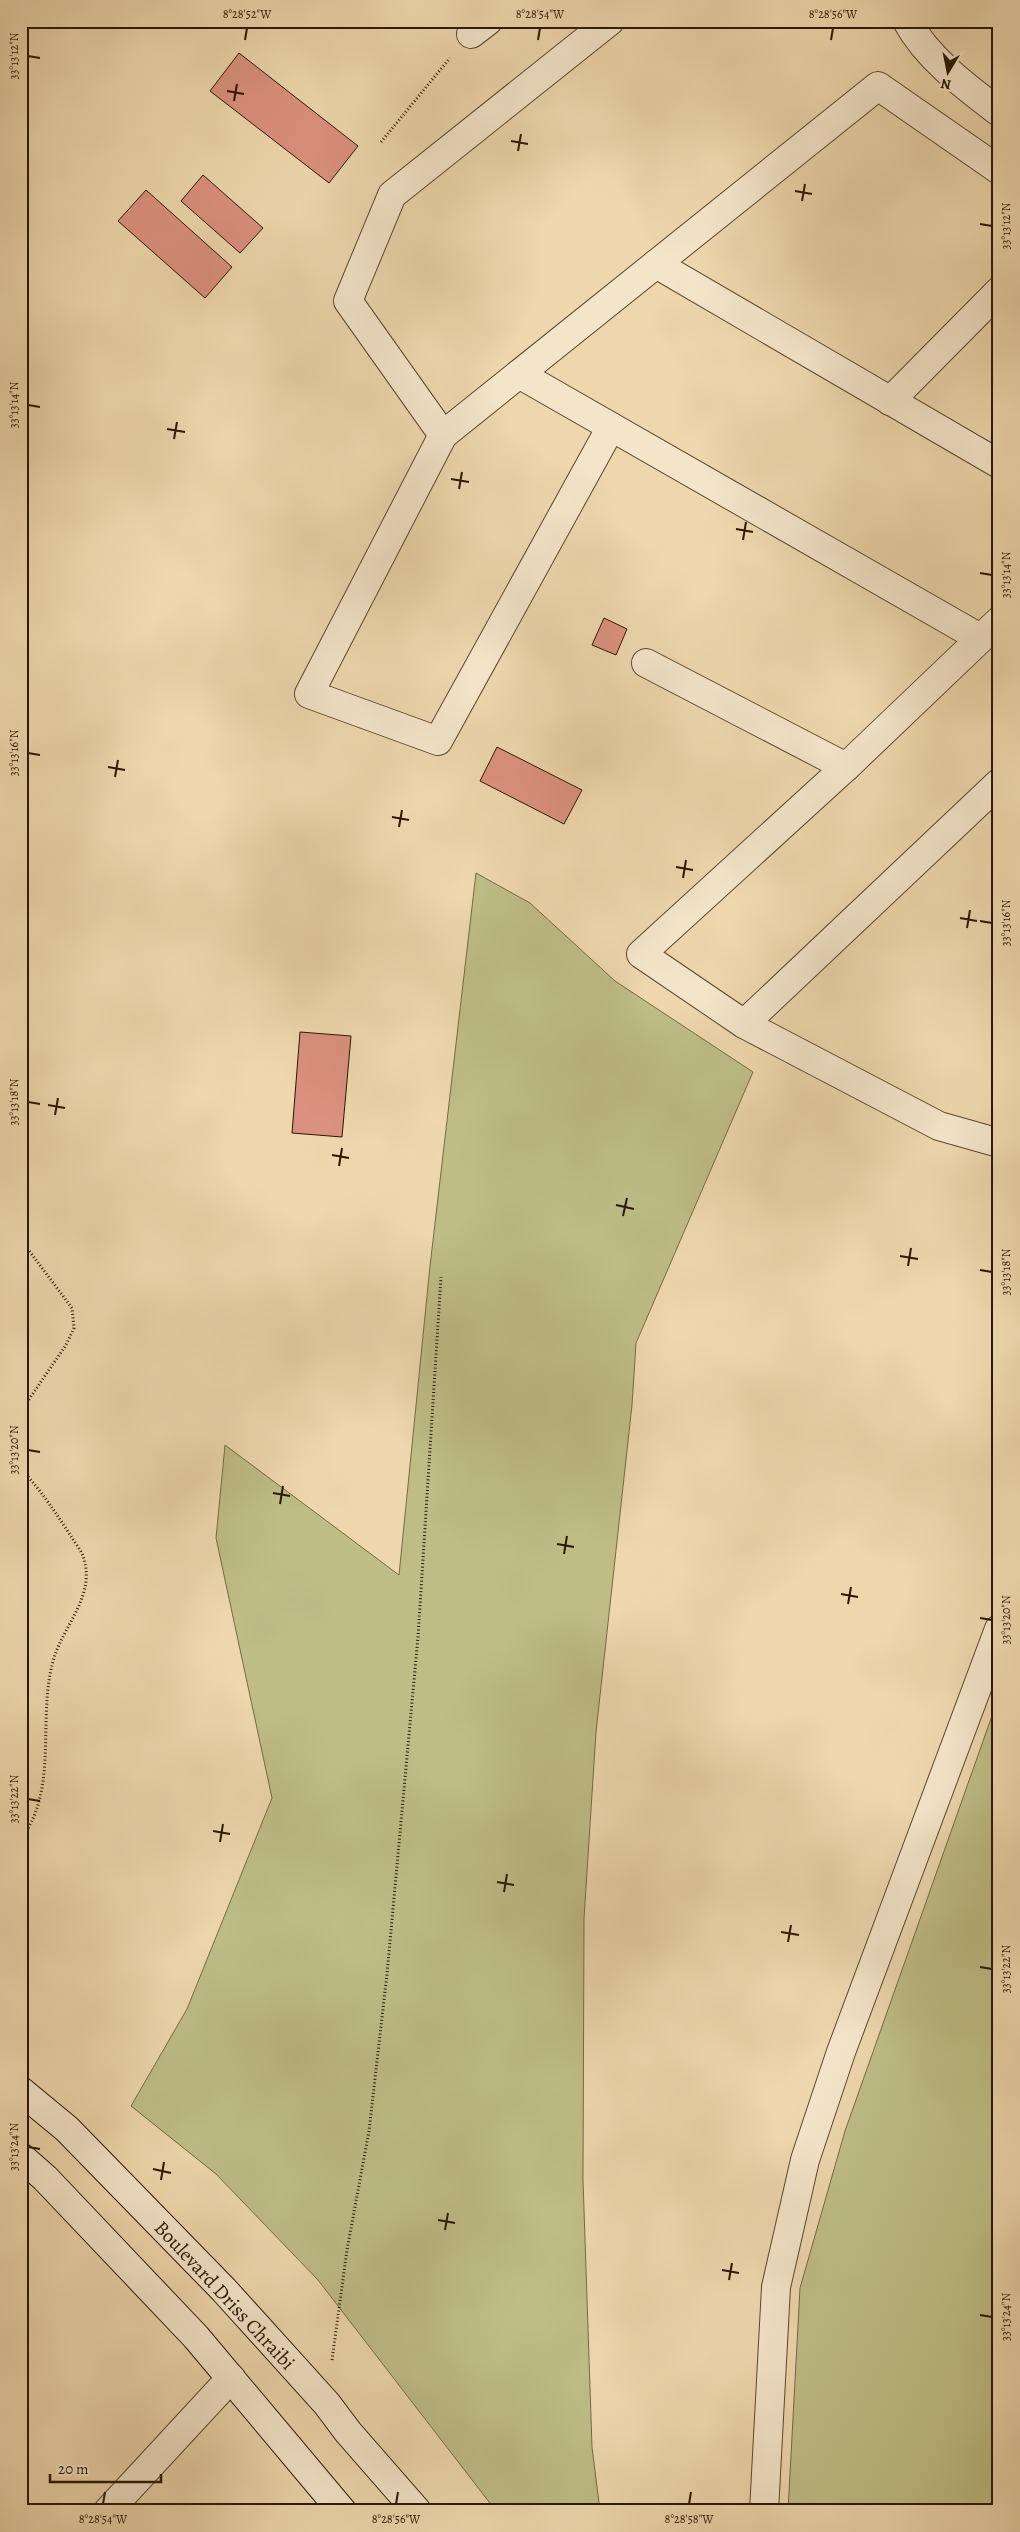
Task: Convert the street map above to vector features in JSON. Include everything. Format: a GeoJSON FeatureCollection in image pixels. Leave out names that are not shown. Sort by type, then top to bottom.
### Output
{"type":"FeatureCollection","features":[{"type":"Feature","properties":{"kind":"street"},"geometry":{"type":"LineString","coordinates":[[443,435],[348,301],[392,195],[610,21]]}},
{"type":"Feature","properties":{"kind":"street"},"geometry":{"type":"LineString","coordinates":[[908,21],[916,38],[966,86],[999,112]]}},
{"type":"Feature","properties":{"kind":"street"},"geometry":{"type":"LineString","coordinates":[[611,427],[438,741],[309,694],[443,435],[878,86],[999,170]]}},
{"type":"Feature","properties":{"kind":"street"},"geometry":{"type":"LineString","coordinates":[[656,264],[999,464]]}},
{"type":"Feature","properties":{"kind":"street"},"geometry":{"type":"LineString","coordinates":[[890,401],[999,291]]}},
{"type":"Feature","properties":{"kind":"street"},"geometry":{"type":"LineString","coordinates":[[519,374],[611,427],[990,629],[846,767],[641,954],[744,1024],[939,1126],[999,1144]]}},
{"type":"Feature","properties":{"kind":"street"},"geometry":{"type":"LineString","coordinates":[[646,663],[846,767]]}},
{"type":"Feature","properties":{"kind":"street"},"geometry":{"type":"LineString","coordinates":[[744,1024],[999,783]]}},
{"type":"Feature","properties":{"kind":"street"},"geometry":{"type":"LineString","coordinates":[[764,2511],[776,2287],[805,2160],[841,2052],[999,1629]]}},
{"type":"Feature","properties":{"kind":"street","name":"Boulevard Driss Chraibi"},"geometry":{"type":"LineString","coordinates":[[21,2091],[67,2129],[224,2290],[327,2404],[348,2432],[417,2511]]}},
{"type":"Feature","properties":{"kind":"street"},"geometry":{"type":"LineString","coordinates":[[21,2157],[45,2178],[189,2330],[342,2511]]}},
{"type":"Feature","properties":{"kind":"street"},"geometry":{"type":"LineString","coordinates":[[108,2511],[231,2378]]}},
{"type":"Feature","properties":{"kind":"path"},"geometry":{"type":"LineString","coordinates":[[381,142],[479,28]]}},
{"type":"Feature","properties":{"kind":"path"},"geometry":{"type":"LineString","coordinates":[[21,1240],[72,1308],[74,1328],[66,1344],[21,1411]]}},
{"type":"Feature","properties":{"kind":"path"},"geometry":{"type":"LineString","coordinates":[[327,2404],[347,2250],[369,2131],[387,1974],[418,1637],[441,1277]]}},
{"type":"Feature","properties":{"kind":"path"},"geometry":{"type":"LineString","coordinates":[[21,1469],[42,1492],[84,1558],[88,1583],[54,1658],[47,1701],[44,1779],[38,1810],[21,1839]]}},
{"type":"Feature","properties":{"kind":"shaded area"},"geometry":{"type":"Polygon","coordinates":[[[476,873],[530,903],[615,981],[753,1072],[636,1343],[632,1405],[596,1732],[584,1918],[583,2180],[592,2447],[600,2511],[496,2511],[318,2280],[216,2174],[131,2106],[187,2009],[272,1798],[216,1538],[225,1445],[399,1575],[430,1266],[476,873]]]}},
{"type":"Feature","properties":{"kind":"shaded area"},"geometry":{"type":"Polygon","coordinates":[[[999,1696],[999,2511],[788,2511],[800,2288],[845,2131],[999,1696]]]}},
{"type":"Feature","properties":{"kind":"building"},"geometry":{"type":"Polygon","coordinates":[[[239,53],[358,146],[329,183],[210,91],[239,53]]]}},
{"type":"Feature","properties":{"kind":"building"},"geometry":{"type":"Polygon","coordinates":[[[203,175],[263,228],[240,253],[181,201],[203,175]]]}},
{"type":"Feature","properties":{"kind":"building"},"geometry":{"type":"Polygon","coordinates":[[[146,190],[232,267],[205,298],[118,221],[146,190]]]}},
{"type":"Feature","properties":{"kind":"building"},"geometry":{"type":"Polygon","coordinates":[[[604,618],[627,629],[616,655],[592,645],[604,618]]]}},
{"type":"Feature","properties":{"kind":"building"},"geometry":{"type":"Polygon","coordinates":[[[497,747],[582,790],[564,824],[480,781],[497,747]]]}},
{"type":"Feature","properties":{"kind":"building"},"geometry":{"type":"Polygon","coordinates":[[[300,1032],[351,1036],[342,1137],[292,1133],[300,1032]]]}}]}
